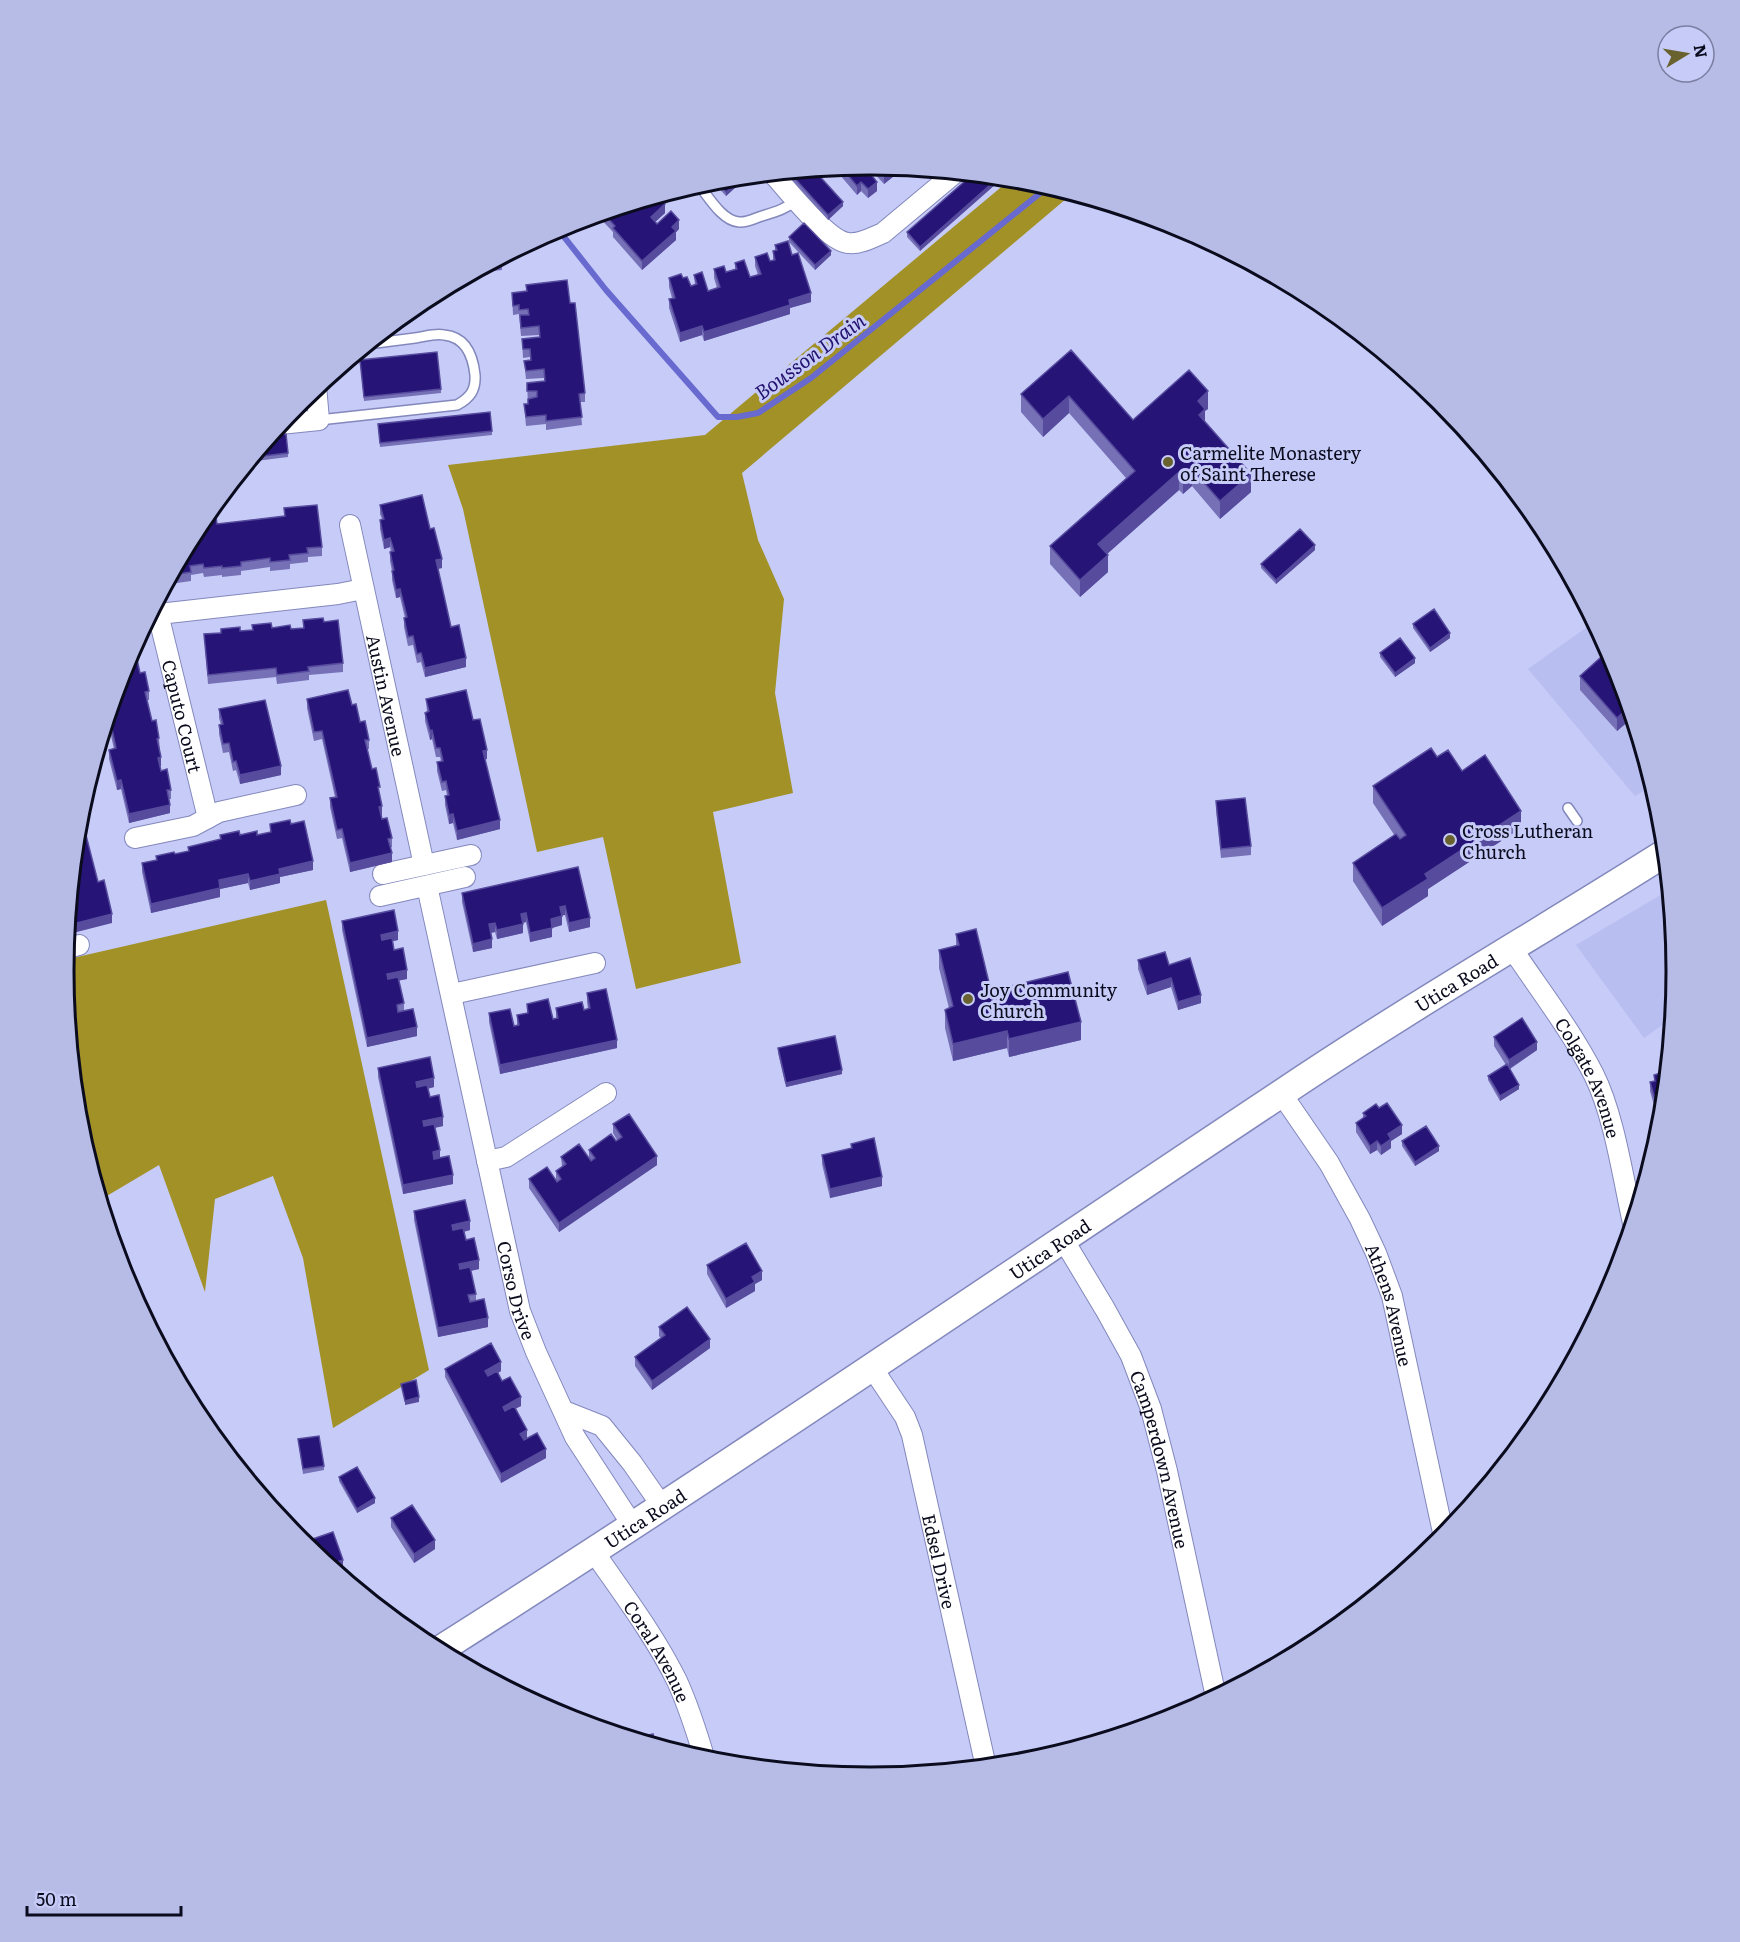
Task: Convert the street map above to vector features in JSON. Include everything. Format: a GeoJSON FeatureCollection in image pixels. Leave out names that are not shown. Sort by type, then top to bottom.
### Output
{"type":"FeatureCollection","features":[{"type":"Feature","properties":{"kind":"main road","name":"Utica Road"},"geometry":{"type":"LineString","coordinates":[[447,1645],[594,1552],[1281,1093],[1511,947],[1658,857]]}},
{"type":"Feature","properties":{"kind":"street"},"geometry":{"type":"LineString","coordinates":[[778,180],[816,222],[833,236],[847,243],[859,242],[883,233],[948,179]]}},
{"type":"Feature","properties":{"kind":"street"},"geometry":{"type":"LineString","coordinates":[[293,423],[319,420],[317,398]]}},
{"type":"Feature","properties":{"kind":"street","name":"Austin Avenue"},"geometry":{"type":"LineString","coordinates":[[350,525],[424,865]]}},
{"type":"Feature","properties":{"kind":"street"},"geometry":{"type":"LineString","coordinates":[[159,613],[363,590]]}},
{"type":"Feature","properties":{"kind":"street","name":"Caputo Court"},"geometry":{"type":"LineString","coordinates":[[156,620],[204,810],[208,818]]}},
{"type":"Feature","properties":{"kind":"street"},"geometry":{"type":"LineString","coordinates":[[135,838],[193,826],[219,813],[296,795]]}},
{"type":"Feature","properties":{"kind":"street"},"geometry":{"type":"LineString","coordinates":[[383,874],[471,855]]}},
{"type":"Feature","properties":{"kind":"street"},"geometry":{"type":"LineString","coordinates":[[380,896],[465,877]]}},
{"type":"Feature","properties":{"kind":"street","name":"Corso Drive"},"geometry":{"type":"LineString","coordinates":[[427,886],[520,1311],[575,1437],[633,1526]]}},
{"type":"Feature","properties":{"kind":"street","name":"Colgate Avenue"},"geometry":{"type":"LineString","coordinates":[[1511,947],[1567,1030],[1594,1076],[1609,1117],[1630,1208]]}},
{"type":"Feature","properties":{"kind":"street"},"geometry":{"type":"LineString","coordinates":[[452,994],[595,963]]}},
{"type":"Feature","properties":{"kind":"street"},"geometry":{"type":"LineString","coordinates":[[487,1161],[506,1157],[606,1093]]}},
{"type":"Feature","properties":{"kind":"street","name":"Athens Avenue"},"geometry":{"type":"LineString","coordinates":[[1281,1093],[1329,1163],[1376,1252],[1392,1296],[1441,1525]]}},
{"type":"Feature","properties":{"kind":"street","name":"Camperdown Avenue"},"geometry":{"type":"LineString","coordinates":[[1062,1239],[1131,1356],[1151,1409],[1167,1471],[1214,1689]]}},
{"type":"Feature","properties":{"kind":"street","name":"Edsel Drive"},"geometry":{"type":"LineString","coordinates":[[871,1366],[906,1417],[912,1435],[984,1759]]}},
{"type":"Feature","properties":{"kind":"street"},"geometry":{"type":"LineString","coordinates":[[564,1412],[602,1426],[627,1456],[662,1506]]}},
{"type":"Feature","properties":{"kind":"street","name":"Coral Avenue"},"geometry":{"type":"LineString","coordinates":[[594,1552],[643,1623],[676,1680],[694,1722],[702,1749]]}},
{"type":"Feature","properties":{"kind":"lane"},"geometry":{"type":"LineString","coordinates":[[705,192],[721,212],[729,219],[738,222],[779,211],[797,200]]}},
{"type":"Feature","properties":{"kind":"lane"},"geometry":{"type":"LineString","coordinates":[[319,420],[457,405],[468,399],[473,392],[475,379],[473,358],[466,346],[457,340],[444,334],[381,342]]}},
{"type":"Feature","properties":{"kind":"lane"},"geometry":{"type":"LineString","coordinates":[[1568,808],[1577,821]]}},
{"type":"Feature","properties":{"kind":"shaded area"},"geometry":{"type":"Polygon","coordinates":[[[1002,186],[1065,199],[742,473],[758,540],[784,599],[775,693],[793,793],[713,812],[741,963],[636,989],[603,837],[537,852],[463,509],[448,465],[705,435],[1002,186]]]}},
{"type":"Feature","properties":{"kind":"shaded area"},"geometry":{"type":"Polygon","coordinates":[[[1588,627],[1606,666],[1624,715],[1645,790],[1635,796],[1528,669],[1588,627]]]}},
{"type":"Feature","properties":{"kind":"shaded area"},"geometry":{"type":"Polygon","coordinates":[[[1663,894],[1666,971],[1665,1023],[1644,1038],[1576,945],[1663,894]]]}},
{"type":"Feature","properties":{"kind":"shaded area"},"geometry":{"type":"Polygon","coordinates":[[[326,900],[429,1370],[333,1428],[303,1258],[273,1176],[215,1199],[205,1292],[159,1165],[107,1196],[89,1126],[80,1075],[75,1023],[74,958],[326,900]]]}},
{"type":"Feature","properties":{"kind":"building"},"geometry":{"type":"Polygon","coordinates":[[[848,175],[871,175],[877,182],[868,189],[861,182],[857,186],[848,175]]]}},
{"type":"Feature","properties":{"kind":"building"},"geometry":{"type":"Polygon","coordinates":[[[819,176],[843,202],[828,215],[795,178],[819,176]]]}},
{"type":"Feature","properties":{"kind":"building"},"geometry":{"type":"Polygon","coordinates":[[[966,180],[991,184],[920,247],[907,232],[966,180]]]}},
{"type":"Feature","properties":{"kind":"building"},"geometry":{"type":"Polygon","coordinates":[[[663,202],[665,204],[651,217],[657,224],[671,211],[679,220],[672,227],[676,231],[642,261],[613,228],[615,226],[609,219],[663,202]]]}},
{"type":"Feature","properties":{"kind":"building"},"geometry":{"type":"Polygon","coordinates":[[[804,223],[831,251],[815,265],[789,237],[804,223]]]}},
{"type":"Feature","properties":{"kind":"building"},"geometry":{"type":"Polygon","coordinates":[[[788,241],[792,255],[798,253],[811,293],[789,300],[790,305],[704,332],[702,326],[680,333],[669,299],[675,298],[669,278],[681,274],[683,278],[687,277],[691,286],[697,284],[694,275],[702,272],[708,291],[720,287],[714,269],[724,266],[726,272],[737,269],[735,263],[744,260],[750,277],[761,274],[755,257],[767,253],[770,261],[775,260],[773,251],[777,250],[775,245],[788,241]]]}},
{"type":"Feature","properties":{"kind":"building"},"geometry":{"type":"Polygon","coordinates":[[[567,280],[570,303],[575,303],[585,393],[579,394],[582,417],[546,421],[546,415],[526,417],[524,404],[528,404],[528,399],[537,397],[537,391],[527,391],[527,383],[545,381],[544,369],[526,371],[524,361],[531,360],[530,349],[523,349],[522,339],[540,337],[539,326],[521,328],[520,315],[529,315],[528,309],[519,310],[519,305],[513,306],[512,293],[527,291],[526,285],[567,280]]]}},
{"type":"Feature","properties":{"kind":"building","name":"Carmelite Monastery of Saint Therese"},"geometry":{"type":"Polygon","coordinates":[[[1071,350],[1133,420],[1189,370],[1208,391],[1198,401],[1205,409],[1199,415],[1251,474],[1220,501],[1192,469],[1183,477],[1179,472],[1098,544],[1108,555],[1080,580],[1050,546],[1135,471],[1069,396],[1043,419],[1021,394],[1071,350]]]}},
{"type":"Feature","properties":{"kind":"building"},"geometry":{"type":"Polygon","coordinates":[[[437,352],[441,389],[364,397],[360,360],[437,352]]]}},
{"type":"Feature","properties":{"kind":"building"},"geometry":{"type":"Polygon","coordinates":[[[490,412],[492,431],[380,443],[378,424],[490,412]]]}},
{"type":"Feature","properties":{"kind":"building"},"geometry":{"type":"Polygon","coordinates":[[[286,434],[288,453],[263,456],[271,446],[282,435],[286,434]]]}},
{"type":"Feature","properties":{"kind":"building"},"geometry":{"type":"Polygon","coordinates":[[[422,495],[430,529],[434,528],[442,559],[436,560],[451,627],[459,625],[466,658],[425,668],[421,653],[417,654],[413,636],[408,637],[404,618],[407,617],[400,589],[396,590],[392,571],[394,570],[390,552],[394,551],[390,538],[384,540],[380,520],[384,519],[380,505],[422,495]]]}},
{"type":"Feature","properties":{"kind":"building"},"geometry":{"type":"Polygon","coordinates":[[[317,505],[322,547],[307,548],[308,553],[289,555],[290,560],[270,562],[270,558],[241,562],[241,566],[222,568],[222,566],[204,568],[203,564],[190,566],[191,572],[180,574],[216,517],[217,524],[285,516],[284,508],[317,505]]]}},
{"type":"Feature","properties":{"kind":"building"},"geometry":{"type":"Polygon","coordinates":[[[1300,529],[1315,545],[1276,580],[1261,564],[1300,529]]]}},
{"type":"Feature","properties":{"kind":"building"},"geometry":{"type":"Polygon","coordinates":[[[1434,609],[1450,633],[1430,648],[1413,624],[1434,609]]]}},
{"type":"Feature","properties":{"kind":"building"},"geometry":{"type":"Polygon","coordinates":[[[323,618],[324,622],[338,620],[343,663],[308,667],[309,671],[277,675],[276,668],[208,675],[204,634],[221,633],[221,629],[240,627],[240,631],[253,630],[252,625],[271,623],[272,628],[290,625],[291,629],[304,628],[303,620],[323,618]]]}},
{"type":"Feature","properties":{"kind":"building"},"geometry":{"type":"Polygon","coordinates":[[[1400,638],[1415,658],[1395,673],[1380,653],[1400,638]]]}},
{"type":"Feature","properties":{"kind":"building"},"geometry":{"type":"Polygon","coordinates":[[[1602,657],[1623,712],[1617,718],[1580,676],[1602,657]]]}},
{"type":"Feature","properties":{"kind":"building"},"geometry":{"type":"Polygon","coordinates":[[[137,660],[140,673],[145,672],[149,691],[145,692],[152,721],[156,720],[161,757],[158,758],[161,771],[167,769],[171,790],[167,790],[170,805],[129,814],[121,780],[117,781],[109,750],[116,748],[112,729],[137,660]]]}},
{"type":"Feature","properties":{"kind":"building"},"geometry":{"type":"Polygon","coordinates":[[[348,690],[352,705],[356,704],[360,722],[365,721],[369,740],[365,740],[372,769],[376,768],[380,787],[378,787],[382,806],[379,807],[382,819],[387,818],[392,838],[388,839],[392,853],[350,863],[342,829],[337,830],[330,798],[337,797],[322,731],[314,732],[307,699],[348,690]]]}},
{"type":"Feature","properties":{"kind":"building"},"geometry":{"type":"Polygon","coordinates":[[[466,690],[473,720],[480,719],[487,750],[483,751],[500,820],[457,831],[453,814],[449,815],[445,796],[449,795],[446,781],[442,782],[437,762],[443,761],[440,748],[436,748],[425,713],[429,711],[426,699],[466,690]]]}},
{"type":"Feature","properties":{"kind":"building"},"geometry":{"type":"Polygon","coordinates":[[[265,700],[281,766],[240,775],[236,761],[233,762],[229,743],[223,744],[219,725],[223,724],[219,709],[265,700]]]}},
{"type":"Feature","properties":{"kind":"building","name":"Cross Lutheran Church"},"geometry":{"type":"Polygon","coordinates":[[[1431,748],[1437,757],[1448,750],[1462,771],[1485,755],[1521,811],[1425,874],[1428,879],[1382,908],[1353,863],[1396,834],[1400,839],[1406,835],[1373,786],[1431,748]]]}},
{"type":"Feature","properties":{"kind":"building"},"geometry":{"type":"Polygon","coordinates":[[[1245,798],[1251,846],[1221,849],[1216,801],[1245,798]]]}},
{"type":"Feature","properties":{"kind":"building"},"geometry":{"type":"Polygon","coordinates":[[[290,820],[291,824],[304,821],[313,861],[279,869],[280,874],[250,881],[248,874],[219,880],[220,888],[151,904],[142,863],[157,860],[156,856],[189,851],[188,847],[221,839],[220,835],[239,831],[240,835],[257,831],[257,835],[271,832],[270,824],[290,820]]]}},
{"type":"Feature","properties":{"kind":"building"},"geometry":{"type":"Polygon","coordinates":[[[86,834],[98,882],[104,880],[112,914],[75,923],[86,834]]]}},
{"type":"Feature","properties":{"kind":"building"},"geometry":{"type":"Polygon","coordinates":[[[578,867],[590,918],[569,923],[565,906],[560,907],[562,916],[551,919],[552,928],[530,933],[526,913],[521,914],[523,924],[497,930],[495,923],[489,924],[492,939],[473,944],[462,893],[578,867]]]}},
{"type":"Feature","properties":{"kind":"building"},"geometry":{"type":"Polygon","coordinates":[[[394,910],[398,931],[381,935],[382,940],[392,938],[394,950],[403,948],[407,970],[387,974],[388,979],[398,977],[404,1003],[397,1005],[398,1012],[413,1009],[417,1027],[367,1038],[342,921],[394,910]]]}},
{"type":"Feature","properties":{"kind":"building","name":"Joy Community Church"},"geometry":{"type":"Polygon","coordinates":[[[976,929],[991,991],[1068,972],[1081,1022],[1009,1039],[1007,1031],[953,1044],[945,1010],[953,1006],[939,950],[959,945],[956,934],[976,929]]]}},
{"type":"Feature","properties":{"kind":"building"},"geometry":{"type":"Polygon","coordinates":[[[1165,952],[1169,965],[1190,958],[1201,995],[1178,1002],[1171,978],[1147,986],[1138,960],[1165,952]]]}},
{"type":"Feature","properties":{"kind":"building"},"geometry":{"type":"Polygon","coordinates":[[[606,989],[617,1040],[500,1065],[489,1013],[510,1009],[514,1026],[519,1025],[517,1015],[528,1013],[527,1004],[548,999],[553,1019],[558,1018],[556,1008],[582,1002],[584,1010],[590,1008],[587,993],[606,989]]]}},
{"type":"Feature","properties":{"kind":"building"},"geometry":{"type":"Polygon","coordinates":[[[1522,1018],[1537,1042],[1509,1060],[1494,1037],[1522,1018]]]}},
{"type":"Feature","properties":{"kind":"building"},"geometry":{"type":"Polygon","coordinates":[[[835,1036],[842,1070],[786,1083],[778,1048],[835,1036]]]}},
{"type":"Feature","properties":{"kind":"building"},"geometry":{"type":"Polygon","coordinates":[[[430,1057],[434,1078],[416,1082],[417,1087],[427,1085],[430,1097],[439,1095],[443,1117],[423,1121],[424,1126],[434,1124],[440,1150],[433,1152],[434,1159],[449,1156],[453,1175],[403,1185],[378,1068],[430,1057]]]}},
{"type":"Feature","properties":{"kind":"building"},"geometry":{"type":"Polygon","coordinates":[[[1507,1064],[1519,1085],[1500,1096],[1488,1076],[1507,1064]]]}},
{"type":"Feature","properties":{"kind":"building"},"geometry":{"type":"Polygon","coordinates":[[[1660,1073],[1656,1095],[1654,1096],[1650,1082],[1655,1081],[1654,1075],[1660,1073]]]}},
{"type":"Feature","properties":{"kind":"building"},"geometry":{"type":"Polygon","coordinates":[[[1387,1103],[1402,1125],[1388,1134],[1391,1139],[1381,1146],[1377,1141],[1370,1146],[1356,1123],[1366,1116],[1363,1113],[1376,1104],[1379,1108],[1387,1103]]]}},
{"type":"Feature","properties":{"kind":"building"},"geometry":{"type":"Polygon","coordinates":[[[629,1114],[657,1156],[559,1223],[529,1179],[547,1167],[557,1182],[561,1179],[556,1171],[566,1164],[561,1157],[579,1144],[591,1161],[595,1158],[589,1150],[611,1134],[616,1141],[622,1137],[613,1124],[629,1114]]]}},
{"type":"Feature","properties":{"kind":"building"},"geometry":{"type":"Polygon","coordinates":[[[1426,1126],[1439,1146],[1415,1162],[1402,1141],[1426,1126]]]}},
{"type":"Feature","properties":{"kind":"building"},"geometry":{"type":"Polygon","coordinates":[[[874,1138],[882,1177],[830,1189],[822,1155],[852,1148],[851,1144],[874,1138]]]}},
{"type":"Feature","properties":{"kind":"building"},"geometry":{"type":"Polygon","coordinates":[[[465,1200],[470,1221],[452,1225],[453,1230],[463,1228],[466,1240],[474,1238],[479,1260],[459,1264],[460,1269],[470,1267],[476,1294],[468,1295],[470,1302],[484,1299],[488,1318],[438,1328],[414,1211],[465,1200]]]}},
{"type":"Feature","properties":{"kind":"building"},"geometry":{"type":"Polygon","coordinates":[[[746,1243],[762,1271],[752,1277],[755,1282],[726,1299],[707,1265],[746,1243]]]}},
{"type":"Feature","properties":{"kind":"building"},"geometry":{"type":"Polygon","coordinates":[[[687,1307],[710,1339],[652,1381],[635,1357],[665,1335],[659,1327],[687,1307]]]}},
{"type":"Feature","properties":{"kind":"building"},"geometry":{"type":"Polygon","coordinates":[[[491,1343],[501,1362],[485,1371],[488,1376],[497,1371],[502,1381],[510,1377],[521,1397],[503,1407],[505,1411],[514,1406],[527,1430],[520,1434],[524,1440],[537,1433],[546,1449],[501,1474],[445,1369],[491,1343]]]}},
{"type":"Feature","properties":{"kind":"building"},"geometry":{"type":"Polygon","coordinates":[[[416,1380],[419,1397],[405,1401],[401,1384],[416,1380]]]}},
{"type":"Feature","properties":{"kind":"building"},"geometry":{"type":"Polygon","coordinates":[[[319,1436],[324,1466],[303,1469],[298,1439],[319,1436]]]}},
{"type":"Feature","properties":{"kind":"building"},"geometry":{"type":"Polygon","coordinates":[[[357,1467],[375,1498],[357,1509],[339,1477],[357,1467]]]}},
{"type":"Feature","properties":{"kind":"building"},"geometry":{"type":"Polygon","coordinates":[[[412,1505],[435,1540],[414,1554],[391,1518],[412,1505]]]}},
{"type":"Feature","properties":{"kind":"building"},"geometry":{"type":"Polygon","coordinates":[[[333,1532],[343,1560],[337,1562],[312,1539],[333,1532]]]}},
{"type":"Feature","properties":{"kind":"waterway","name":"Bousson Drain"},"geometry":{"type":"LineString","coordinates":[[563,236],[606,290],[718,417],[737,417],[758,413],[811,378],[1040,193]]}},
{"type":"Feature","properties":{"kind":"place","name":"Carmelite Monastery of Saint Therese"},"geometry":{"type":"Point","coordinates":[1168,462]}},
{"type":"Feature","properties":{"kind":"place","name":"Cross Lutheran Church"},"geometry":{"type":"Point","coordinates":[1450,840]}},
{"type":"Feature","properties":{"kind":"place","name":"Joy Community Church"},"geometry":{"type":"Point","coordinates":[968,999]}}]}
